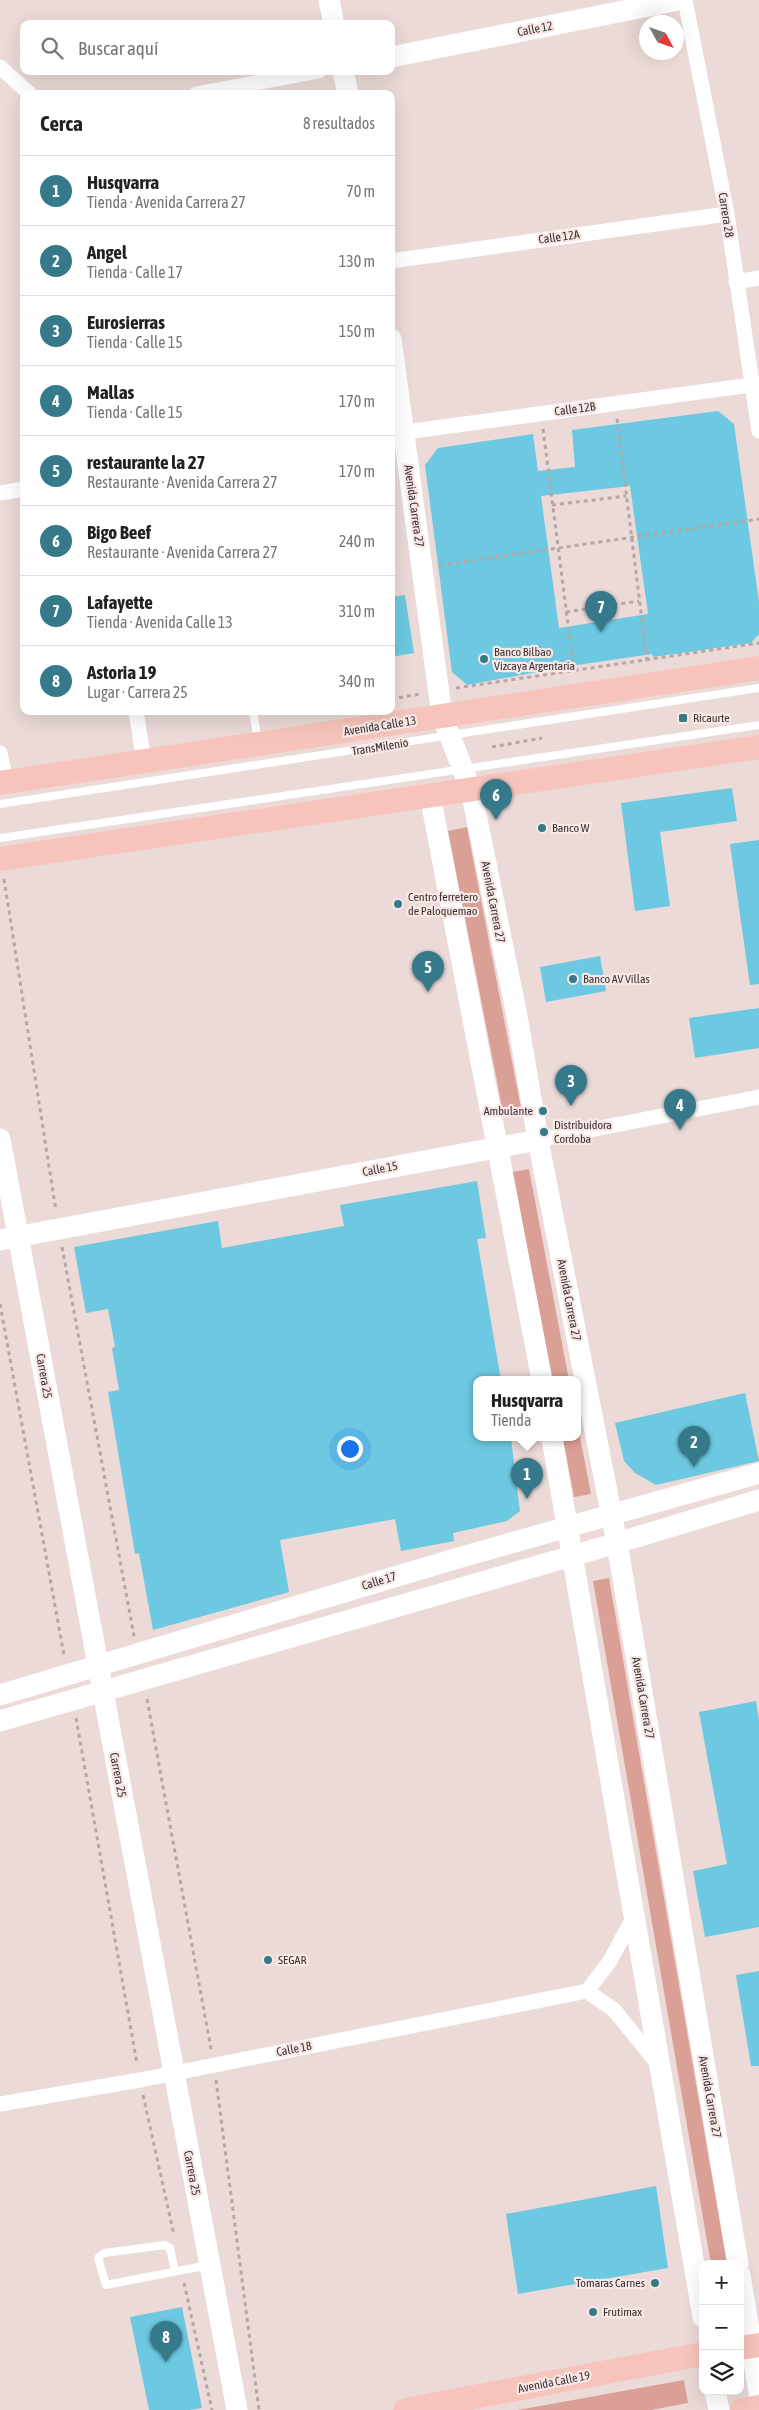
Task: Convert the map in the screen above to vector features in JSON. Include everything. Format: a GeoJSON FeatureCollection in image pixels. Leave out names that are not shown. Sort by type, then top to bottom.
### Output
{"type":"FeatureCollection","features":[{"type":"Feature","properties":{"kind":"main road","name":"Avenida Calle 13"},"geometry":{"type":"LineString","coordinates":[[2,790],[142,753],[258,745],[446,726],[577,696],[759,668]]}},
{"type":"Feature","properties":{"kind":"main road"},"geometry":{"type":"LineString","coordinates":[[2,866],[430,795],[759,747]]}},
{"type":"Feature","properties":{"kind":"main road","name":"Avenida Calle 19"},"geometry":{"type":"LineString","coordinates":[[405,2410],[699,2355]]}},
{"type":"Feature","properties":{"kind":"main road"},"geometry":{"type":"LineString","coordinates":[[742,2410],[759,2407]]}},
{"type":"Feature","properties":{"kind":"street"},"geometry":{"type":"LineString","coordinates":[[329,0],[333,20]]}},
{"type":"Feature","properties":{"kind":"street","name":"Calle 12"},"geometry":{"type":"LineString","coordinates":[[395,56],[678,0]]}},
{"type":"Feature","properties":{"kind":"street","name":"Carrera 28"},"geometry":{"type":"LineString","coordinates":[[685,0],[727,214],[736,282],[756,385],[759,431]]}},
{"type":"Feature","properties":{"kind":"street"},"geometry":{"type":"LineString","coordinates":[[0,67],[26,90]]}},
{"type":"Feature","properties":{"kind":"street"},"geometry":{"type":"LineString","coordinates":[[219,90],[298,75]]}},
{"type":"Feature","properties":{"kind":"street"},"geometry":{"type":"LineString","coordinates":[[344,75],[347,90]]}},
{"type":"Feature","properties":{"kind":"street","name":"Calle 12A"},"geometry":{"type":"LineString","coordinates":[[395,260],[727,214]]}},
{"type":"Feature","properties":{"kind":"street"},"geometry":{"type":"LineString","coordinates":[[736,282],[759,278]]}},
{"type":"Feature","properties":{"kind":"street","name":"Calle 12B"},"geometry":{"type":"LineString","coordinates":[[398,433],[756,385]]}},
{"type":"Feature","properties":{"kind":"street","name":"Avenida Carrera 27"},"geometry":{"type":"LineString","coordinates":[[395,393],[398,433],[422,567],[446,726],[472,790],[617,1543],[737,2260]]}},
{"type":"Feature","properties":{"kind":"street"},"geometry":{"type":"LineString","coordinates":[[0,493],[20,490]]}},
{"type":"Feature","properties":{"kind":"street"},"geometry":{"type":"LineString","coordinates":[[137,715],[142,753]]}},
{"type":"Feature","properties":{"kind":"street"},"geometry":{"type":"LineString","coordinates":[[0,753],[2,790]]}},
{"type":"Feature","properties":{"kind":"street"},"geometry":{"type":"LineString","coordinates":[[430,795],[541,1376]]}},
{"type":"Feature","properties":{"kind":"street","name":"Calle 15"},"geometry":{"type":"LineString","coordinates":[[9,1238],[759,1097]]}},
{"type":"Feature","properties":{"kind":"street","name":"Carrera 25"},"geometry":{"type":"LineString","coordinates":[[0,1139],[9,1238],[98,1666],[237,2410]]}},
{"type":"Feature","properties":{"kind":"street"},"geometry":{"type":"LineString","coordinates":[[553,1441],[569,1526],[701,2305]]}},
{"type":"Feature","properties":{"kind":"street","name":"Calle 17"},"geometry":{"type":"LineString","coordinates":[[0,1695],[569,1526],[611,1516],[759,1472]]}},
{"type":"Feature","properties":{"kind":"street"},"geometry":{"type":"LineString","coordinates":[[0,1721],[103,1693],[759,1500]]}},
{"type":"Feature","properties":{"kind":"street"},"geometry":{"type":"LineString","coordinates":[[634,1916],[610,1961],[587,1991],[599,1997],[621,2017],[660,2067]]}},
{"type":"Feature","properties":{"kind":"street","name":"Calle 18"},"geometry":{"type":"LineString","coordinates":[[0,2104],[140,2080],[587,1991]]}},
{"type":"Feature","properties":{"kind":"street"},"geometry":{"type":"LineString","coordinates":[[744,2301],[759,2392]]}},
{"type":"Feature","properties":{"kind":"street"},"geometry":{"type":"LineString","coordinates":[[717,2395],[719,2410]]}},
{"type":"Feature","properties":{"kind":"lane","name":"TransMilenio"},"geometry":{"type":"LineString","coordinates":[[2,790],[446,726],[759,688]]}},
{"type":"Feature","properties":{"kind":"lane"},"geometry":{"type":"LineString","coordinates":[[254,715],[258,745]]}},
{"type":"Feature","properties":{"kind":"lane"},"geometry":{"type":"LineString","coordinates":[[0,838],[463,768],[759,726]]}},
{"type":"Feature","properties":{"kind":"lane"},"geometry":{"type":"LineString","coordinates":[[175,2271],[170,2248],[165,2244],[104,2253],[98,2258],[106,2285],[209,2265]]}},
{"type":"Feature","properties":{"kind":"path"},"geometry":{"type":"LineString","coordinates":[[615,404],[650,685]]}},
{"type":"Feature","properties":{"kind":"path"},"geometry":{"type":"LineString","coordinates":[[541,414],[577,696]]}},
{"type":"Feature","properties":{"kind":"path"},"geometry":{"type":"LineString","coordinates":[[552,505],[626,496]]}},
{"type":"Feature","properties":{"kind":"path"},"geometry":{"type":"LineString","coordinates":[[422,567],[759,519]]}},
{"type":"Feature","properties":{"kind":"path"},"geometry":{"type":"LineString","coordinates":[[566,612],[639,601]]}},
{"type":"Feature","properties":{"kind":"path"},"geometry":{"type":"LineString","coordinates":[[478,684],[759,643]]}},
{"type":"Feature","properties":{"kind":"path"},"geometry":{"type":"LineString","coordinates":[[395,698],[406,696]]}},
{"type":"Feature","properties":{"kind":"path"},"geometry":{"type":"LineString","coordinates":[[492,747],[542,738]]}},
{"type":"Feature","properties":{"kind":"path"},"geometry":{"type":"LineString","coordinates":[[490,740],[493,752]]}},
{"type":"Feature","properties":{"kind":"path"},"geometry":{"type":"LineString","coordinates":[[2,866],[59,1229],[138,1654]]}},
{"type":"Feature","properties":{"kind":"path"},"geometry":{"type":"LineString","coordinates":[[144,1680],[214,2064],[259,2410]]}},
{"type":"Feature","properties":{"kind":"shaded area"},"geometry":{"type":"Polygon","coordinates":[[[467,827],[521,1108],[503,1112],[448,831],[467,827]]]}},
{"type":"Feature","properties":{"kind":"shaded area"},"geometry":{"type":"Polygon","coordinates":[[[529,1169],[568,1376],[551,1376],[512,1172],[529,1169]]]}},
{"type":"Feature","properties":{"kind":"shaded area"},"geometry":{"type":"Polygon","coordinates":[[[564,1441],[581,1441],[591,1494],[574,1497],[564,1441]]]}},
{"type":"Feature","properties":{"kind":"shaded area"},"geometry":{"type":"Polygon","coordinates":[[[609,1578],[726,2260],[710,2260],[593,1581],[609,1578]]]}},
{"type":"Feature","properties":{"kind":"shaded area"},"geometry":{"type":"Polygon","coordinates":[[[684,2380],[688,2403],[651,2410],[518,2410],[684,2380]]]}},
{"type":"Feature","properties":{"kind":"building"},"geometry":{"type":"Polygon","coordinates":[[[718,411],[734,424],[759,602],[759,634],[751,643],[653,657],[652,654],[564,667],[467,685],[452,672],[425,465],[438,448],[533,434],[538,471],[575,467],[572,430],[718,411]],[[630,486],[541,496],[559,628],[648,614],[630,486]]]}},
{"type":"Feature","properties":{"kind":"building"},"geometry":{"type":"Polygon","coordinates":[[[405,595],[414,653],[395,656],[395,596],[405,595]]]}},
{"type":"Feature","properties":{"kind":"building"},"geometry":{"type":"Polygon","coordinates":[[[732,788],[737,821],[660,832],[670,906],[635,911],[621,803],[732,788]]]}},
{"type":"Feature","properties":{"kind":"building"},"geometry":{"type":"Polygon","coordinates":[[[759,840],[759,984],[750,985],[730,844],[759,840]]]}},
{"type":"Feature","properties":{"kind":"building","name":"Banco AV Villas"},"geometry":{"type":"Polygon","coordinates":[[[600,956],[606,991],[546,1002],[540,967],[600,956]]]}},
{"type":"Feature","properties":{"kind":"building"},"geometry":{"type":"Polygon","coordinates":[[[759,1008],[759,1048],[695,1058],[689,1018],[759,1008]]]}},
{"type":"Feature","properties":{"kind":"building"},"geometry":{"type":"Polygon","coordinates":[[[477,1181],[486,1238],[477,1239],[500,1376],[473,1376],[473,1441],[511,1441],[520,1511],[507,1521],[453,1533],[454,1541],[401,1551],[395,1519],[280,1540],[289,1592],[153,1630],[139,1553],[135,1554],[108,1392],[119,1390],[112,1348],[115,1347],[108,1309],[86,1313],[74,1247],[218,1221],[222,1248],[344,1226],[340,1205],[477,1181]]]}},
{"type":"Feature","properties":{"kind":"building"},"geometry":{"type":"Polygon","coordinates":[[[745,1393],[759,1461],[656,1485],[635,1473],[624,1461],[615,1423],[745,1393]]]}},
{"type":"Feature","properties":{"kind":"building"},"geometry":{"type":"Polygon","coordinates":[[[756,1701],[759,1720],[759,1927],[705,1937],[693,1871],[727,1864],[699,1712],[756,1701]]]}},
{"type":"Feature","properties":{"kind":"building"},"geometry":{"type":"Polygon","coordinates":[[[759,1971],[759,2066],[751,2066],[736,1975],[759,1971]]]}},
{"type":"Feature","properties":{"kind":"building"},"geometry":{"type":"Polygon","coordinates":[[[656,2186],[668,2268],[518,2294],[506,2214],[656,2186]]]}},
{"type":"Feature","properties":{"kind":"building"},"geometry":{"type":"Polygon","coordinates":[[[182,2307],[202,2408],[190,2410],[149,2410],[130,2317],[182,2307]]]}},
{"type":"Feature","properties":{"kind":"place","name":"Lafayette"},"geometry":{"type":"Point","coordinates":[601,632]}},
{"type":"Feature","properties":{"kind":"place","name":"Banco Bilbao Vizcaya Argentaria"},"geometry":{"type":"Point","coordinates":[484,659]}},
{"type":"Feature","properties":{"kind":"place","name":"Ricaurte"},"geometry":{"type":"Point","coordinates":[683,718]}},
{"type":"Feature","properties":{"kind":"place","name":"Bigo Beef"},"geometry":{"type":"Point","coordinates":[496,820]}},
{"type":"Feature","properties":{"kind":"place","name":"Banco W"},"geometry":{"type":"Point","coordinates":[542,828]}},
{"type":"Feature","properties":{"kind":"place","name":"Centro ferretero de Paloquemao"},"geometry":{"type":"Point","coordinates":[398,904]}},
{"type":"Feature","properties":{"kind":"place","name":"Banco AV Villas"},"geometry":{"type":"Point","coordinates":[573,979]}},
{"type":"Feature","properties":{"kind":"place","name":"restaurante la 27"},"geometry":{"type":"Point","coordinates":[428,992]}},
{"type":"Feature","properties":{"kind":"place","name":"Eurosierras"},"geometry":{"type":"Point","coordinates":[571,1106]}},
{"type":"Feature","properties":{"kind":"place","name":"Ambulante"},"geometry":{"type":"Point","coordinates":[543,1111]}},
{"type":"Feature","properties":{"kind":"place","name":"Mallas"},"geometry":{"type":"Point","coordinates":[680,1130]}},
{"type":"Feature","properties":{"kind":"place","name":"Distribuidora Cordoba"},"geometry":{"type":"Point","coordinates":[544,1132]}},
{"type":"Feature","properties":{"kind":"place","name":"Angel"},"geometry":{"type":"Point","coordinates":[694,1467]}},
{"type":"Feature","properties":{"kind":"place","name":"Husqvarra"},"geometry":{"type":"Point","coordinates":[527,1499]}},
{"type":"Feature","properties":{"kind":"place","name":"SEGAR"},"geometry":{"type":"Point","coordinates":[268,1960]}},
{"type":"Feature","properties":{"kind":"place","name":"Tomaras Carnes"},"geometry":{"type":"Point","coordinates":[655,2283]}},
{"type":"Feature","properties":{"kind":"place","name":"Frutimax"},"geometry":{"type":"Point","coordinates":[593,2312]}},
{"type":"Feature","properties":{"kind":"place","name":"Astoria 19"},"geometry":{"type":"Point","coordinates":[166,2362]}}]}
